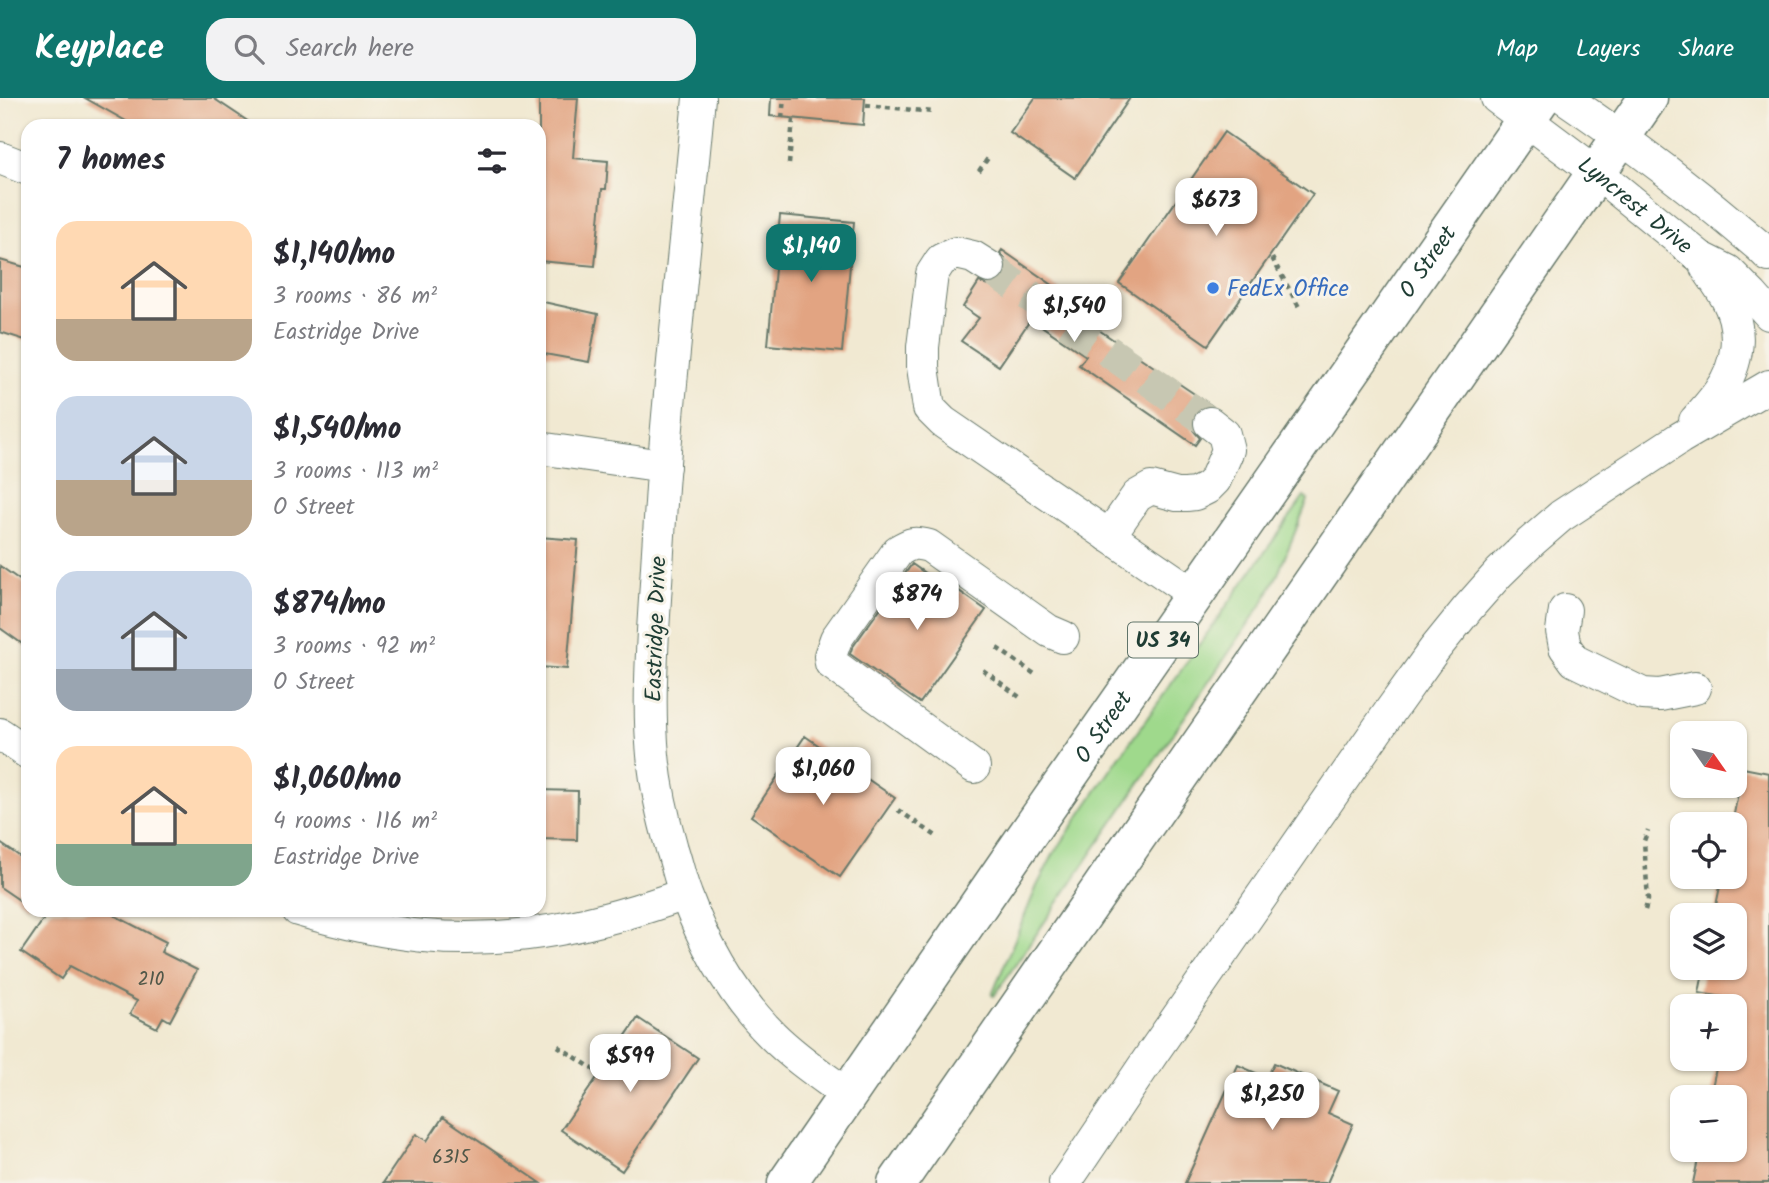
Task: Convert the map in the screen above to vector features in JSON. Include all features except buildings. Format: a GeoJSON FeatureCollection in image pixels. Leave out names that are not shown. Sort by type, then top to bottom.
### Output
{"type":"FeatureCollection","features":[{"type":"Feature","properties":{"kind":"main road"},"geometry":{"type":"LineString","coordinates":[[897,1183],[1648,98]]}},
{"type":"Feature","properties":{"kind":"main road","name":"O Street"},"geometry":{"type":"LineString","coordinates":[[787,1183],[1194,594],[1521,105]]}},
{"type":"Feature","properties":{"kind":"street","name":"Eastridge Drive"},"geometry":{"type":"LineString","coordinates":[[699,98],[656,566],[651,673],[653,754],[657,789],[685,894],[708,945],[741,999],[772,1035],[805,1064],[848,1095]]}},
{"type":"Feature","properties":{"kind":"street","name":"Lyncrest Drive"},"geometry":{"type":"LineString","coordinates":[[1565,98],[1621,136],[1707,201],[1769,256]]}},
{"type":"Feature","properties":{"kind":"street","name":"Lyncrest Drive"},"geometry":{"type":"LineString","coordinates":[[1521,105],[1597,173],[1700,257],[1728,271],[1769,314]]}},
{"type":"Feature","properties":{"kind":"street"},"geometry":{"type":"LineString","coordinates":[[0,158],[21,166]]}},
{"type":"Feature","properties":{"kind":"street"},"geometry":{"type":"LineString","coordinates":[[989,267],[973,257],[956,253],[941,260],[932,274],[923,346],[929,408],[943,422],[1194,594]]}},
{"type":"Feature","properties":{"kind":"street"},"geometry":{"type":"LineString","coordinates":[[1680,438],[1720,391],[1734,363],[1738,336],[1735,318],[1727,299],[1700,257]]}},
{"type":"Feature","properties":{"kind":"street"},"geometry":{"type":"LineString","coordinates":[[1065,1183],[1391,710],[1468,607],[1499,573],[1561,516],[1680,438],[1769,386]]}},
{"type":"Feature","properties":{"kind":"street"},"geometry":{"type":"LineString","coordinates":[[1110,536],[1137,496],[1151,488],[1177,495],[1195,494],[1215,480],[1228,450],[1224,433],[1209,423]]}},
{"type":"Feature","properties":{"kind":"street"},"geometry":{"type":"LineString","coordinates":[[546,449],[664,466]]}},
{"type":"Feature","properties":{"kind":"street"},"geometry":{"type":"LineString","coordinates":[[974,767],[831,663],[830,656],[836,639],[898,551],[909,544],[918,543],[929,546],[1049,631],[1063,637]]}},
{"type":"Feature","properties":{"kind":"street"},"geometry":{"type":"LineString","coordinates":[[1565,610],[1563,639],[1575,661],[1643,694],[1660,695],[1695,688]]}},
{"type":"Feature","properties":{"kind":"street"},"geometry":{"type":"LineString","coordinates":[[0,734],[21,748]]}},
{"type":"Feature","properties":{"kind":"street"},"geometry":{"type":"LineString","coordinates":[[325,917],[410,935],[487,938],[546,932],[591,923],[685,894]]}},
{"type":"Feature","properties":{"kind":"path"},"geometry":{"type":"LineString","coordinates":[[782,118],[784,98]]}},
{"type":"Feature","properties":{"kind":"path"},"geometry":{"type":"LineString","coordinates":[[866,105],[933,112]]}},
{"type":"Feature","properties":{"kind":"path"},"geometry":{"type":"LineString","coordinates":[[789,164],[793,119]]}},
{"type":"Feature","properties":{"kind":"path"},"geometry":{"type":"LineString","coordinates":[[979,171],[988,158]]}},
{"type":"Feature","properties":{"kind":"path"},"geometry":{"type":"LineString","coordinates":[[1272,258],[1300,307]]}},
{"type":"Feature","properties":{"kind":"path"},"geometry":{"type":"LineString","coordinates":[[997,648],[1037,675]]}},
{"type":"Feature","properties":{"kind":"path"},"geometry":{"type":"LineString","coordinates":[[983,670],[1021,698]]}},
{"type":"Feature","properties":{"kind":"path"},"geometry":{"type":"LineString","coordinates":[[898,810],[939,838]]}},
{"type":"Feature","properties":{"kind":"path"},"geometry":{"type":"LineString","coordinates":[[1645,910],[1648,900],[1644,841],[1648,830]]}},
{"type":"Feature","properties":{"kind":"path"},"geometry":{"type":"LineString","coordinates":[[558,1046],[596,1071]]}},
{"type":"Feature","properties":{"kind":"green space"},"geometry":{"type":"Polygon","coordinates":[[[1304,497],[1308,500],[1264,601],[994,996],[992,995],[1037,886],[1053,855],[1304,497]]]}},
{"type":"Feature","properties":{"kind":"tunnel"},"geometry":{"type":"LineString","coordinates":[[989,267],[1210,423]]}},
{"type":"Feature","properties":{"kind":"place","name":"FedEx Office"},"geometry":{"type":"Point","coordinates":[1213,288]}}]}
